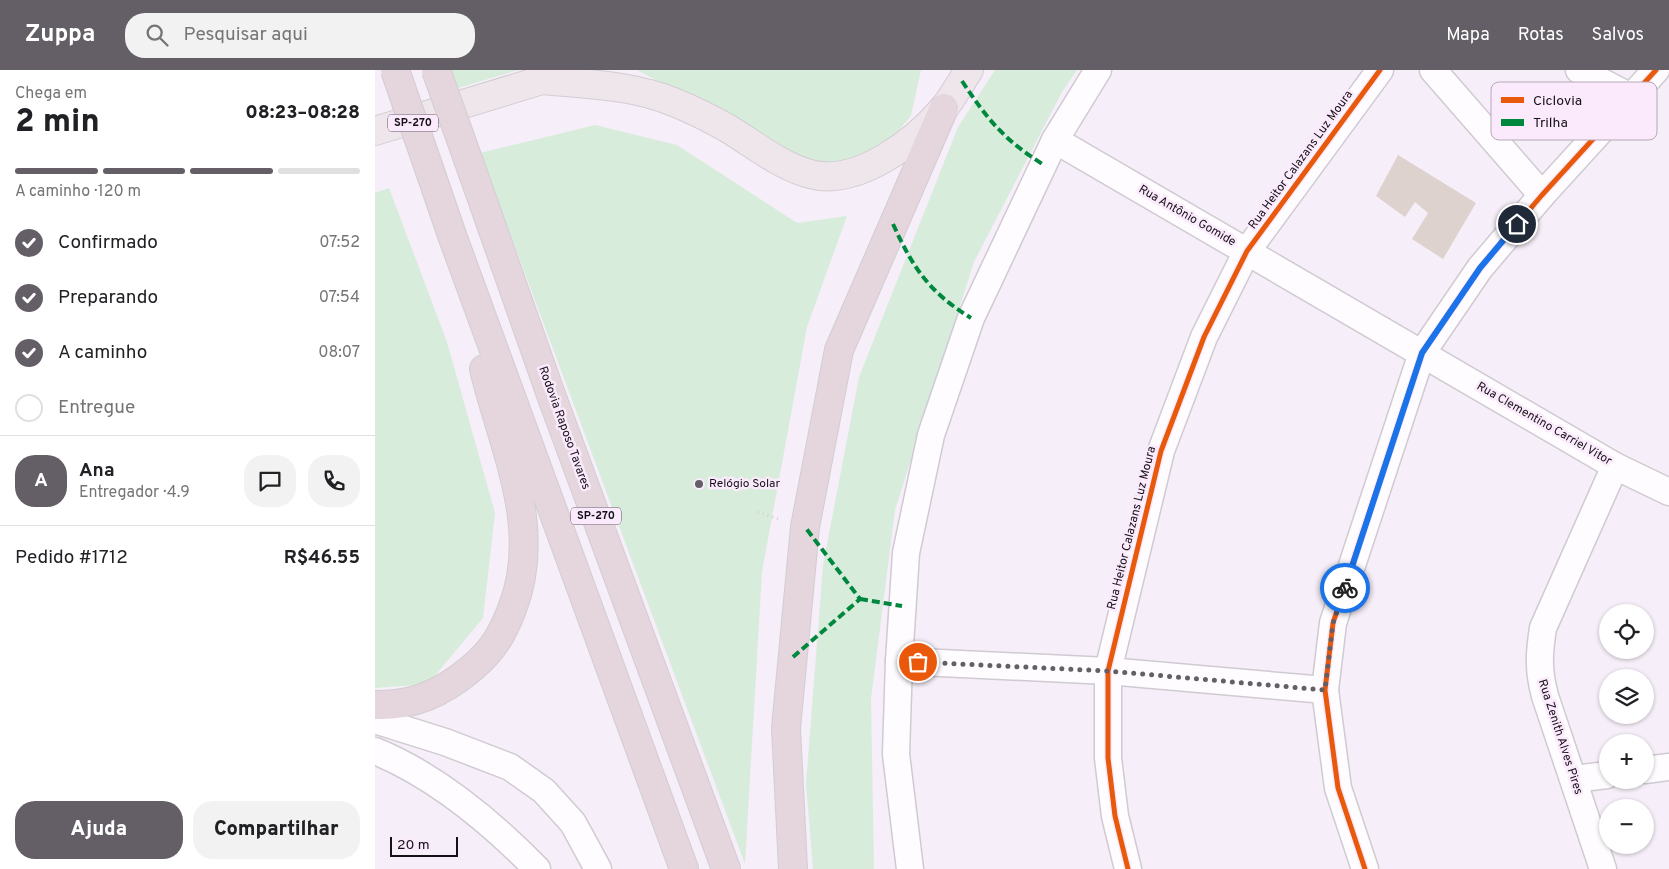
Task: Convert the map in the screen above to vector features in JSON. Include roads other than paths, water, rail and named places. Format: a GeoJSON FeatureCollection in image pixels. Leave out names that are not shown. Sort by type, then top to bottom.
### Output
{"type":"FeatureCollection","features":[{"type":"Feature","properties":{"kind":"highway","name":"SP-270"},"geometry":{"type":"LineString","coordinates":[[395,70],[453,238],[684,869]]}},
{"type":"Feature","properties":{"kind":"highway","name":"Rodovia Raposo Tavares"},"geometry":{"type":"LineString","coordinates":[[436,70],[550,392],[727,869]]}},
{"type":"Feature","properties":{"kind":"highway"},"geometry":{"type":"LineString","coordinates":[[793,869],[786,728],[805,527],[839,350],[944,108]]}},
{"type":"Feature","properties":{"kind":"highway"},"geometry":{"type":"LineString","coordinates":[[375,705],[412,703],[452,684],[481,660],[501,636],[515,601],[523,572],[525,537],[518,490],[487,381],[453,238]]}},
{"type":"Feature","properties":{"kind":"main road"},"geometry":{"type":"LineString","coordinates":[[944,108],[948,70]]}},
{"type":"Feature","properties":{"kind":"main road"},"geometry":{"type":"LineString","coordinates":[[375,131],[553,75],[618,86],[675,102],[726,128],[773,158],[811,174],[843,175],[871,166],[905,146],[944,108],[969,70]]}},
{"type":"Feature","properties":{"kind":"street"},"geometry":{"type":"LineString","coordinates":[[911,869],[896,754],[899,661],[906,553],[931,435],[971,318],[1055,140],[1099,70]]}},
{"type":"Feature","properties":{"kind":"street","name":"Rua Heitor Calazans Luz Moura"},"geometry":{"type":"LineString","coordinates":[[1128,869],[1115,816],[1108,758],[1108,671],[1161,451],[1204,337],[1247,251],[1380,70]]}},
{"type":"Feature","properties":{"kind":"street"},"geometry":{"type":"LineString","coordinates":[[1433,70],[1491,137]]}},
{"type":"Feature","properties":{"kind":"street"},"geometry":{"type":"LineString","coordinates":[[1579,70],[1601,82]]}},
{"type":"Feature","properties":{"kind":"street"},"geometry":{"type":"LineString","coordinates":[[1646,82],[1657,70]]}},
{"type":"Feature","properties":{"kind":"street","name":"Rua Antônio Gomide"},"geometry":{"type":"LineString","coordinates":[[1055,140],[1422,353]]}},
{"type":"Feature","properties":{"kind":"street"},"geometry":{"type":"LineString","coordinates":[[1493,140],[1541,195]]}},
{"type":"Feature","properties":{"kind":"street"},"geometry":{"type":"LineString","coordinates":[[1365,869],[1338,788],[1325,690],[1333,623],[1422,353],[1480,268],[1541,195],[1592,140]]}},
{"type":"Feature","properties":{"kind":"street","name":"Rua Clementino Carriel Vitor"},"geometry":{"type":"LineString","coordinates":[[1422,353],[1615,466],[1669,492]]}},
{"type":"Feature","properties":{"kind":"street","name":"Rua Zenith Alves Pires"},"geometry":{"type":"LineString","coordinates":[[1603,869],[1545,696],[1539,673],[1539,654],[1543,628],[1615,466]]}},
{"type":"Feature","properties":{"kind":"street"},"geometry":{"type":"LineString","coordinates":[[899,661],[1108,671],[1325,690]]}},
{"type":"Feature","properties":{"kind":"street"},"geometry":{"type":"LineString","coordinates":[[375,720],[510,767],[544,791],[573,823],[598,869]]}},
{"type":"Feature","properties":{"kind":"street"},"geometry":{"type":"LineString","coordinates":[[375,751],[392,758],[454,797],[513,844],[537,869]]}},
{"type":"Feature","properties":{"kind":"street"},"geometry":{"type":"LineString","coordinates":[[1654,769],[1669,767]]}},
{"type":"Feature","properties":{"kind":"street"},"geometry":{"type":"LineString","coordinates":[[1573,779],[1599,776]]}},
{"type":"Feature","properties":{"kind":"place","name":"Relógio Solar"},"geometry":{"type":"Point","coordinates":[699,484]}}]}
